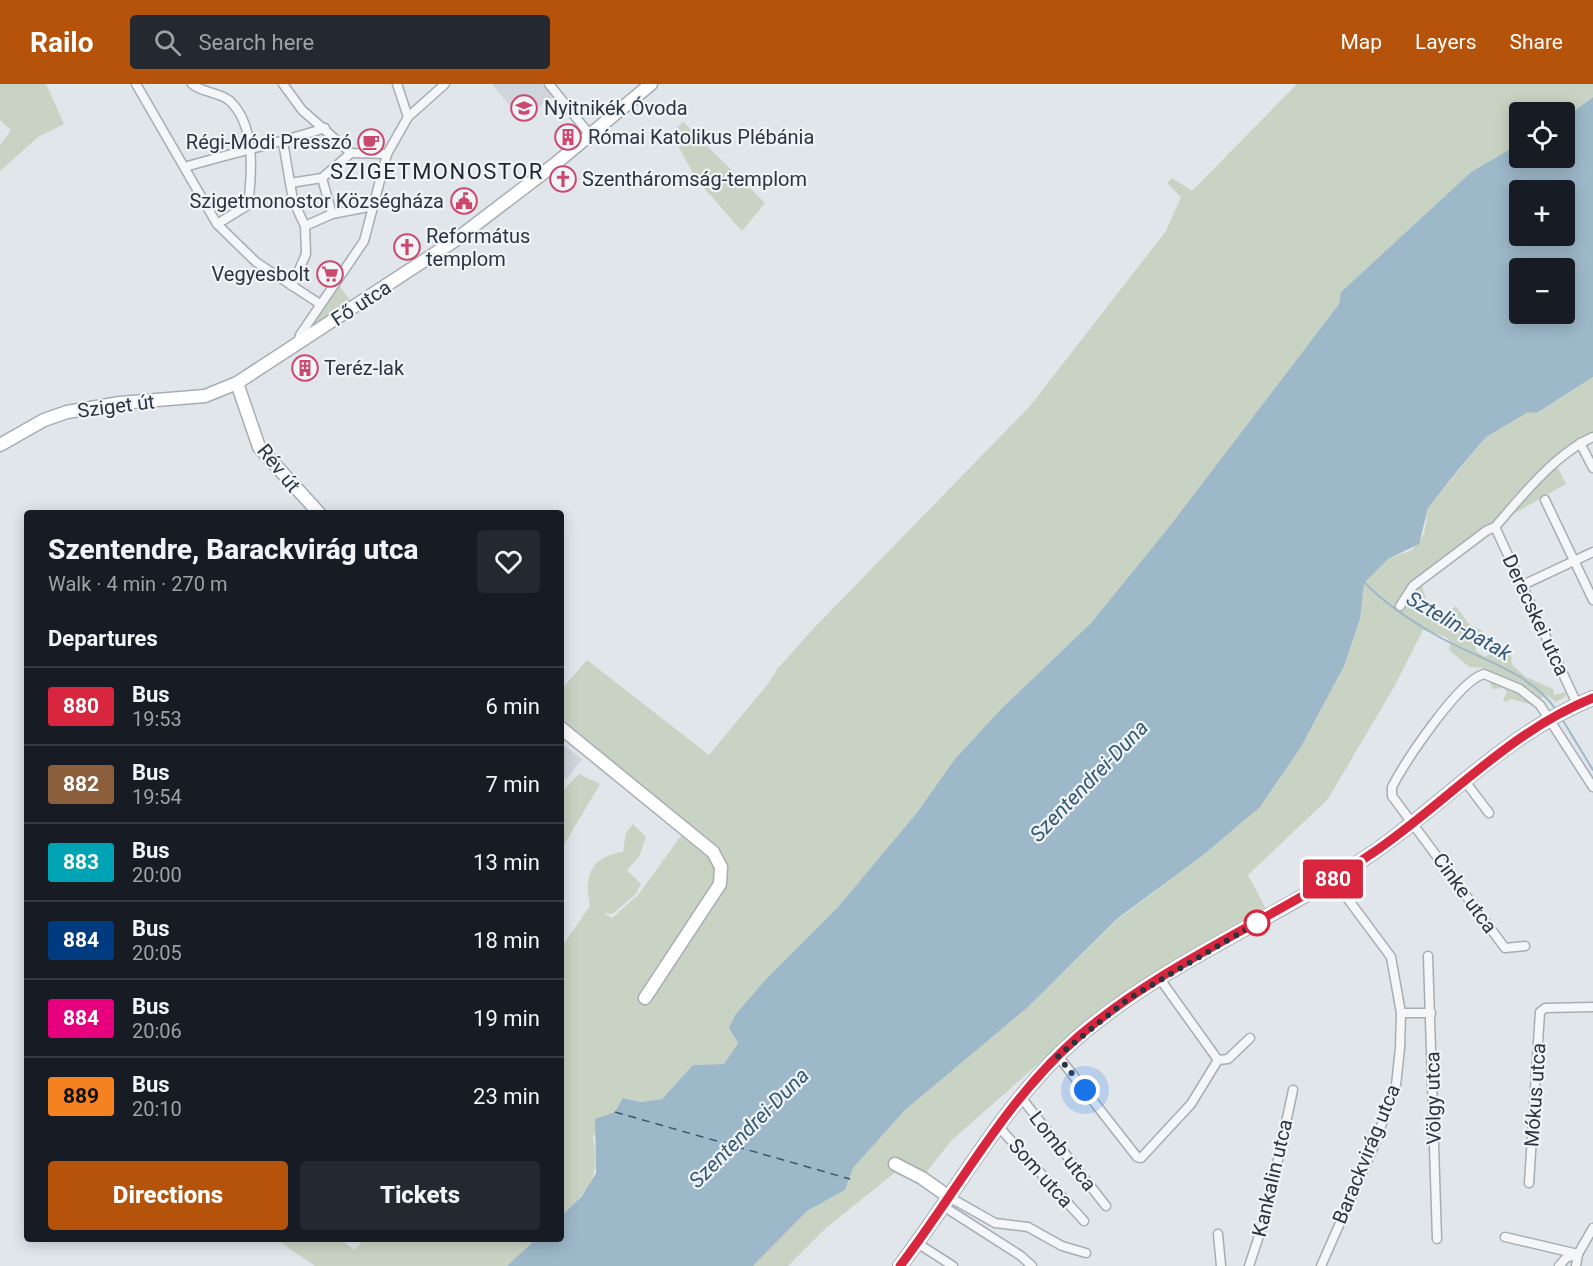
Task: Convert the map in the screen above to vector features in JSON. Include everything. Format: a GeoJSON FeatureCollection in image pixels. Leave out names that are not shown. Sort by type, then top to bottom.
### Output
{"type":"FeatureCollection","features":[{"type":"Feature","properties":{"kind":"main road","name":"Fő utca"},"geometry":{"type":"LineString","coordinates":[[237,383],[433,257],[495,212],[651,84]]}},
{"type":"Feature","properties":{"kind":"main road","name":"Sziget út"},"geometry":{"type":"LineString","coordinates":[[0,445],[44,420],[67,412],[120,403],[205,396],[237,383]]}},
{"type":"Feature","properties":{"kind":"main road","name":"Rév út"},"geometry":{"type":"LineString","coordinates":[[237,383],[260,447],[316,510]]}},
{"type":"Feature","properties":{"kind":"main road"},"geometry":{"type":"LineString","coordinates":[[900,1266],[1020,1096],[1058,1056],[1102,1017],[1161,979],[1333,879],[1413,822],[1508,745],[1555,715],[1593,698]]}},
{"type":"Feature","properties":{"kind":"main road"},"geometry":{"type":"LineString","coordinates":[[564,730],[712,852],[721,867],[720,884],[645,998]]}},
{"type":"Feature","properties":{"kind":"main road"},"geometry":{"type":"LineString","coordinates":[[895,1164],[922,1178],[946,1201]]}},
{"type":"Feature","properties":{"kind":"street"},"geometry":{"type":"LineString","coordinates":[[136,84],[217,225],[256,262],[320,304]]}},
{"type":"Feature","properties":{"kind":"street"},"geometry":{"type":"LineString","coordinates":[[192,84],[229,100],[242,120],[250,147],[252,172],[248,205],[217,225]]}},
{"type":"Feature","properties":{"kind":"street"},"geometry":{"type":"LineString","coordinates":[[284,84],[302,110],[326,128],[351,153]]}},
{"type":"Feature","properties":{"kind":"street"},"geometry":{"type":"LineString","coordinates":[[396,84],[408,117]]}},
{"type":"Feature","properties":{"kind":"street"},"geometry":{"type":"LineString","coordinates":[[297,344],[300,335],[320,304],[364,241],[387,154],[408,117],[445,84]]}},
{"type":"Feature","properties":{"kind":"street"},"geometry":{"type":"LineString","coordinates":[[549,84],[590,135]]}},
{"type":"Feature","properties":{"kind":"street"},"geometry":{"type":"LineString","coordinates":[[185,167],[250,147],[283,142],[326,128]]}},
{"type":"Feature","properties":{"kind":"street"},"geometry":{"type":"LineString","coordinates":[[283,142],[293,200],[305,226],[306,254],[292,286]]}},
{"type":"Feature","properties":{"kind":"street"},"geometry":{"type":"LineString","coordinates":[[290,183],[322,178],[351,153],[387,154]]}},
{"type":"Feature","properties":{"kind":"street"},"geometry":{"type":"LineString","coordinates":[[322,178],[332,214]]}},
{"type":"Feature","properties":{"kind":"street"},"geometry":{"type":"LineString","coordinates":[[305,226],[332,214],[373,206]]}},
{"type":"Feature","properties":{"kind":"street"},"geometry":{"type":"LineString","coordinates":[[1400,606],[1413,586],[1486,531],[1495,527],[1553,463],[1580,443],[1593,437]]}},
{"type":"Feature","properties":{"kind":"street"},"geometry":{"type":"LineString","coordinates":[[1580,443],[1593,468]]}},
{"type":"Feature","properties":{"kind":"street"},"geometry":{"type":"LineString","coordinates":[[1545,500],[1593,600]]}},
{"type":"Feature","properties":{"kind":"street","name":"Derecskei utca"},"geometry":{"type":"LineString","coordinates":[[1495,527],[1577,704]]}},
{"type":"Feature","properties":{"kind":"street"},"geometry":{"type":"LineString","coordinates":[[1523,585],[1593,552]]}},
{"type":"Feature","properties":{"kind":"street"},"geometry":{"type":"LineString","coordinates":[[1413,822],[1408,819],[1392,796],[1392,787],[1425,733],[1478,675],[1484,674],[1520,689],[1555,715],[1593,787]]}},
{"type":"Feature","properties":{"kind":"street"},"geometry":{"type":"LineString","coordinates":[[1464,780],[1489,813]]}},
{"type":"Feature","properties":{"kind":"street","name":"Cinke utca"},"geometry":{"type":"LineString","coordinates":[[1413,822],[1505,948],[1525,946]]}},
{"type":"Feature","properties":{"kind":"street","name":"Barackvirág utca"},"geometry":{"type":"LineString","coordinates":[[1321,1266],[1373,1148],[1396,1085],[1401,1013],[1391,957],[1333,879]]}},
{"type":"Feature","properties":{"kind":"street","name":"Völgy utca"},"geometry":{"type":"LineString","coordinates":[[1428,956],[1437,1239]]}},
{"type":"Feature","properties":{"kind":"street"},"geometry":{"type":"LineString","coordinates":[[1161,979],[1218,1060]]}},
{"type":"Feature","properties":{"kind":"street","name":"Mókus utca"},"geometry":{"type":"LineString","coordinates":[[1529,1183],[1540,1012],[1545,1008],[1593,1007]]}},
{"type":"Feature","properties":{"kind":"street"},"geometry":{"type":"LineString","coordinates":[[1401,1013],[1431,1013]]}},
{"type":"Feature","properties":{"kind":"street"},"geometry":{"type":"LineString","coordinates":[[1218,1060],[1228,1059],[1250,1038]]}},
{"type":"Feature","properties":{"kind":"street"},"geometry":{"type":"LineString","coordinates":[[1058,1056],[1137,1157],[1142,1158],[1191,1104],[1218,1060]]}},
{"type":"Feature","properties":{"kind":"street","name":"Kankalin utca"},"geometry":{"type":"LineString","coordinates":[[1250,1266],[1266,1215],[1293,1090]]}},
{"type":"Feature","properties":{"kind":"street","name":"Lomb utca"},"geometry":{"type":"LineString","coordinates":[[1020,1096],[1106,1206]]}},
{"type":"Feature","properties":{"kind":"street","name":"Som utca"},"geometry":{"type":"LineString","coordinates":[[998,1126],[1084,1221]]}},
{"type":"Feature","properties":{"kind":"street"},"geometry":{"type":"LineString","coordinates":[[946,1201],[995,1223],[1028,1227],[1062,1246],[1086,1253]]}},
{"type":"Feature","properties":{"kind":"street"},"geometry":{"type":"LineString","coordinates":[[946,1201],[1032,1266]]}},
{"type":"Feature","properties":{"kind":"street"},"geometry":{"type":"LineString","coordinates":[[1576,1266],[1578,1254],[1593,1228]]}},
{"type":"Feature","properties":{"kind":"street"},"geometry":{"type":"LineString","coordinates":[[1218,1234],[1221,1266]]}},
{"type":"Feature","properties":{"kind":"street"},"geometry":{"type":"LineString","coordinates":[[1505,1237],[1578,1254]]}},
{"type":"Feature","properties":{"kind":"street"},"geometry":{"type":"LineString","coordinates":[[917,1243],[953,1266]]}},
{"type":"Feature","properties":{"kind":"street"},"geometry":{"type":"LineString","coordinates":[[1559,1266],[1566,1258],[1578,1254]]}},
{"type":"Feature","properties":{"kind":"shaded area","name":"Nyitnikék Óvoda"},"geometry":{"type":"Polygon","coordinates":[[[492,84],[543,84],[553,96],[521,120],[492,84]]]}},
{"type":"Feature","properties":{"kind":"shaded area"},"geometry":{"type":"Polygon","coordinates":[[[564,745],[582,759],[566,779],[564,777],[564,745]]]}},
{"type":"Feature","properties":{"kind":"green space"},"geometry":{"type":"Polygon","coordinates":[[[0,84],[46,84],[64,124],[38,137],[0,171],[0,145],[11,130],[0,120],[0,84]]]}},
{"type":"Feature","properties":{"kind":"green space"},"geometry":{"type":"Polygon","coordinates":[[[1297,84],[1593,84],[1593,97],[1575,110],[1575,102],[1509,102],[1509,150],[1471,172],[1341,292],[1339,304],[1169,527],[1091,623],[1002,708],[954,760],[919,810],[838,907],[767,978],[735,1015],[729,1029],[738,1043],[724,1064],[693,1065],[662,1099],[641,1102],[623,1098],[615,1112],[593,1136],[595,1163],[591,1181],[580,1197],[564,1213],[564,944],[590,906],[588,885],[592,869],[603,858],[623,852],[626,833],[633,824],[646,837],[639,857],[627,870],[641,884],[635,895],[612,914],[604,913],[612,918],[638,895],[689,825],[564,721],[564,687],[587,660],[709,755],[767,685],[778,668],[814,628],[1030,406],[1166,231],[1181,197],[1167,183],[1172,178],[1192,191],[1297,84]]]}},
{"type":"Feature","properties":{"kind":"green space"},"geometry":{"type":"Polygon","coordinates":[[[683,122],[765,203],[742,231],[696,179],[671,133],[683,122]]]}},
{"type":"Feature","properties":{"kind":"green space"},"geometry":{"type":"Polygon","coordinates":[[[338,284],[352,303],[305,336],[338,284]]]}},
{"type":"Feature","properties":{"kind":"green space"},"geometry":{"type":"Polygon","coordinates":[[[1593,377],[1593,441],[1555,462],[1566,484],[1498,523],[1420,579],[1431,615],[1444,622],[1450,620],[1449,611],[1456,606],[1468,623],[1482,631],[1483,638],[1476,646],[1476,651],[1485,657],[1498,648],[1511,655],[1512,665],[1526,677],[1553,689],[1554,695],[1565,692],[1566,696],[1556,702],[1546,695],[1530,704],[1510,699],[1506,702],[1503,700],[1507,692],[1503,688],[1493,689],[1483,668],[1469,667],[1449,650],[1451,643],[1446,637],[1423,630],[1394,687],[1328,799],[1248,875],[1266,909],[1137,985],[1055,1049],[951,1141],[917,1184],[898,1170],[826,1228],[788,1266],[753,1266],[807,1211],[845,1190],[853,1168],[905,1110],[1028,1007],[1118,919],[1202,856],[1260,807],[1301,747],[1344,666],[1360,619],[1363,583],[1388,559],[1412,550],[1424,534],[1428,508],[1486,437],[1528,411],[1538,413],[1593,377]]]}},
{"type":"Feature","properties":{"kind":"green space"},"geometry":{"type":"Polygon","coordinates":[[[579,774],[600,784],[564,845],[564,790],[579,774]]]}},
{"type":"Feature","properties":{"kind":"green space"},"geometry":{"type":"Polygon","coordinates":[[[280,1242],[343,1242],[355,1250],[362,1242],[533,1242],[507,1266],[315,1266],[280,1242]]]}},
{"type":"Feature","properties":{"kind":"water","name":"Szentendrei-Duna"},"geometry":{"type":"Polygon","coordinates":[[[1593,97],[1593,377],[1537,413],[1528,412],[1486,437],[1428,508],[1419,544],[1388,559],[1364,583],[1360,619],[1344,666],[1301,747],[1260,807],[1202,856],[1118,918],[1028,1007],[905,1110],[853,1168],[845,1190],[807,1211],[753,1266],[507,1266],[533,1242],[564,1242],[564,1213],[582,1196],[596,1173],[595,1119],[615,1112],[623,1098],[641,1102],[662,1099],[693,1065],[724,1064],[738,1043],[729,1028],[735,1015],[767,978],[838,907],[919,810],[954,760],[1002,708],[1091,623],[1169,527],[1339,304],[1341,292],[1471,172],[1509,150],[1509,168],[1575,168],[1575,110],[1593,97]]]}},
{"type":"Feature","properties":{"kind":"waterway","name":"Sztelin-patak"},"geometry":{"type":"LineString","coordinates":[[1364,582],[1388,604],[1425,629],[1500,666],[1532,685],[1557,711]]}},
{"type":"Feature","properties":{"kind":"waterway","name":"Sztelin-patak"},"geometry":{"type":"LineString","coordinates":[[1562,719],[1593,770]]}},
{"type":"Feature","properties":{"kind":"ferry route"},"geometry":{"type":"LineString","coordinates":[[615,1112],[850,1179]]}},
{"type":"Feature","properties":{"kind":"bus line","name":"880"},"geometry":{"type":"LineString","coordinates":[[900,1266],[1020,1096],[1058,1056],[1102,1017],[1161,979],[1333,879],[1378,849],[1508,745],[1550,717],[1593,698]]}},
{"type":"Feature","properties":{"kind":"place","name":"Nyitnikék Óvoda"},"geometry":{"type":"Point","coordinates":[524,108]}},
{"type":"Feature","properties":{"kind":"place","name":"Római Katolikus Plébánia"},"geometry":{"type":"Point","coordinates":[568,137]}},
{"type":"Feature","properties":{"kind":"place","name":"Régi-Módi Presszó"},"geometry":{"type":"Point","coordinates":[371,142]}},
{"type":"Feature","properties":{"kind":"place","name":"Szentháromság-templom"},"geometry":{"type":"Point","coordinates":[563,179]}},
{"type":"Feature","properties":{"kind":"place","name":"Szigetmonostor Községháza"},"geometry":{"type":"Point","coordinates":[464,201]}},
{"type":"Feature","properties":{"kind":"place","name":"Református templom"},"geometry":{"type":"Point","coordinates":[407,247]}},
{"type":"Feature","properties":{"kind":"place","name":"Vegyesbolt"},"geometry":{"type":"Point","coordinates":[330,274]}},
{"type":"Feature","properties":{"kind":"place","name":"Teréz-lak"},"geometry":{"type":"Point","coordinates":[305,368]}},
{"type":"Feature","properties":{"kind":"district","name":"SZIGETMONOSTOR"},"geometry":{"type":"Point","coordinates":[437,171]}},
{"type":"Feature","properties":{"kind":"route"},"geometry":{"type":"LineString","coordinates":[[1085,1090],[1058,1056],[1102,1017],[1128,999],[1257,923]]}}]}
